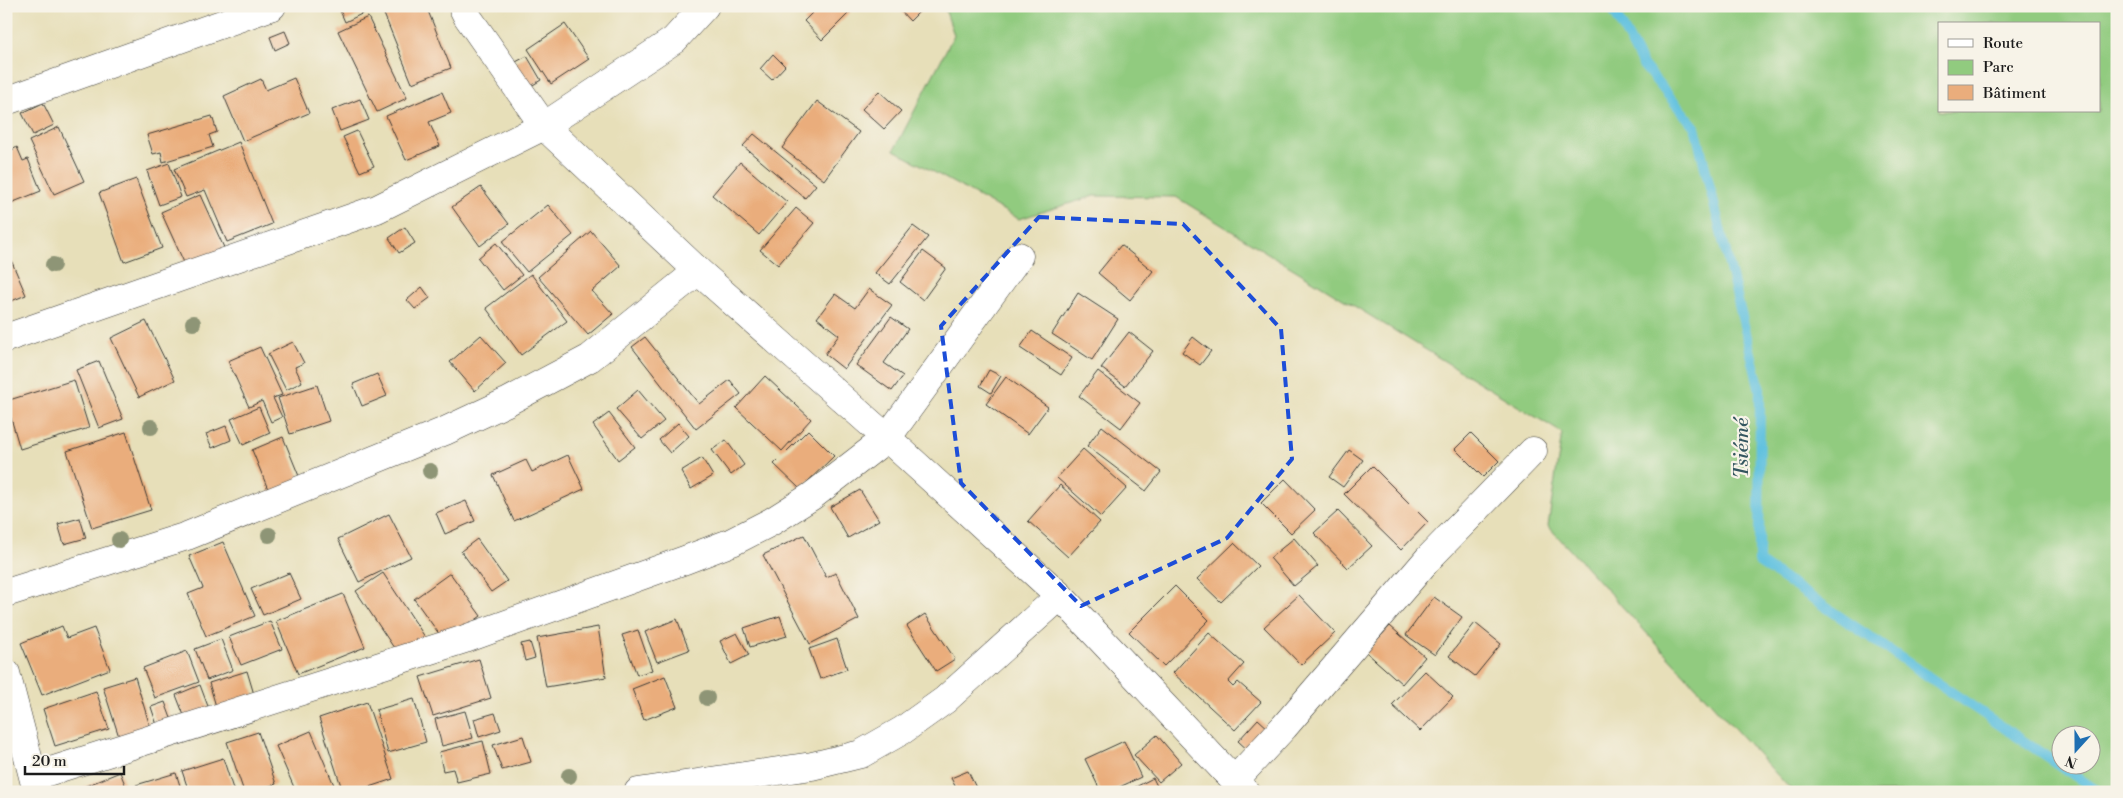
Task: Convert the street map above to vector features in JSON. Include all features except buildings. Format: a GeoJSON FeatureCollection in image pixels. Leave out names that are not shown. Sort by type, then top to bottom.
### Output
{"type":"FeatureCollection","features":[{"type":"Feature","properties":{"kind":"street"},"geometry":{"type":"LineString","coordinates":[[6,101],[272,6]]}},
{"type":"Feature","properties":{"kind":"street"},"geometry":{"type":"LineString","coordinates":[[462,6],[466,16],[544,126],[698,271],[887,438],[1060,596],[1240,786],[1284,727],[1428,559],[1533,451]]}},
{"type":"Feature","properties":{"kind":"street"},"geometry":{"type":"LineString","coordinates":[[6,338],[377,209],[544,126],[674,40],[705,6]]}},
{"type":"Feature","properties":{"kind":"street"},"geometry":{"type":"LineString","coordinates":[[6,673],[36,784],[465,639],[724,545],[771,522],[812,496],[887,438],[1019,256]]}},
{"type":"Feature","properties":{"kind":"street"},"geometry":{"type":"LineString","coordinates":[[6,593],[187,536],[454,427],[590,358],[698,271]]}},
{"type":"Feature","properties":{"kind":"street"},"geometry":{"type":"LineString","coordinates":[[638,792],[812,766],[861,754],[903,730],[945,700],[1060,596]]}},
{"type":"Feature","properties":{"kind":"highlighted area"},"geometry":{"type":"Polygon","coordinates":[[[1039,217],[1183,224],[1281,329],[1292,459],[1227,538],[1081,606],[961,483],[941,326],[1039,217]]]}},
{"type":"Feature","properties":{"kind":"green space"},"geometry":{"type":"Polygon","coordinates":[[[944,6],[2117,6],[2117,792],[1793,792],[1548,526],[1562,433],[1176,197],[1094,196],[1019,219],[894,150],[954,35],[944,6]]]}},
{"type":"Feature","properties":{"kind":"waterway","name":"Tsiémé"},"geometry":{"type":"LineString","coordinates":[[1611,6],[1643,65],[1695,127],[1760,390],[1759,562],[2099,792]]}}]}
